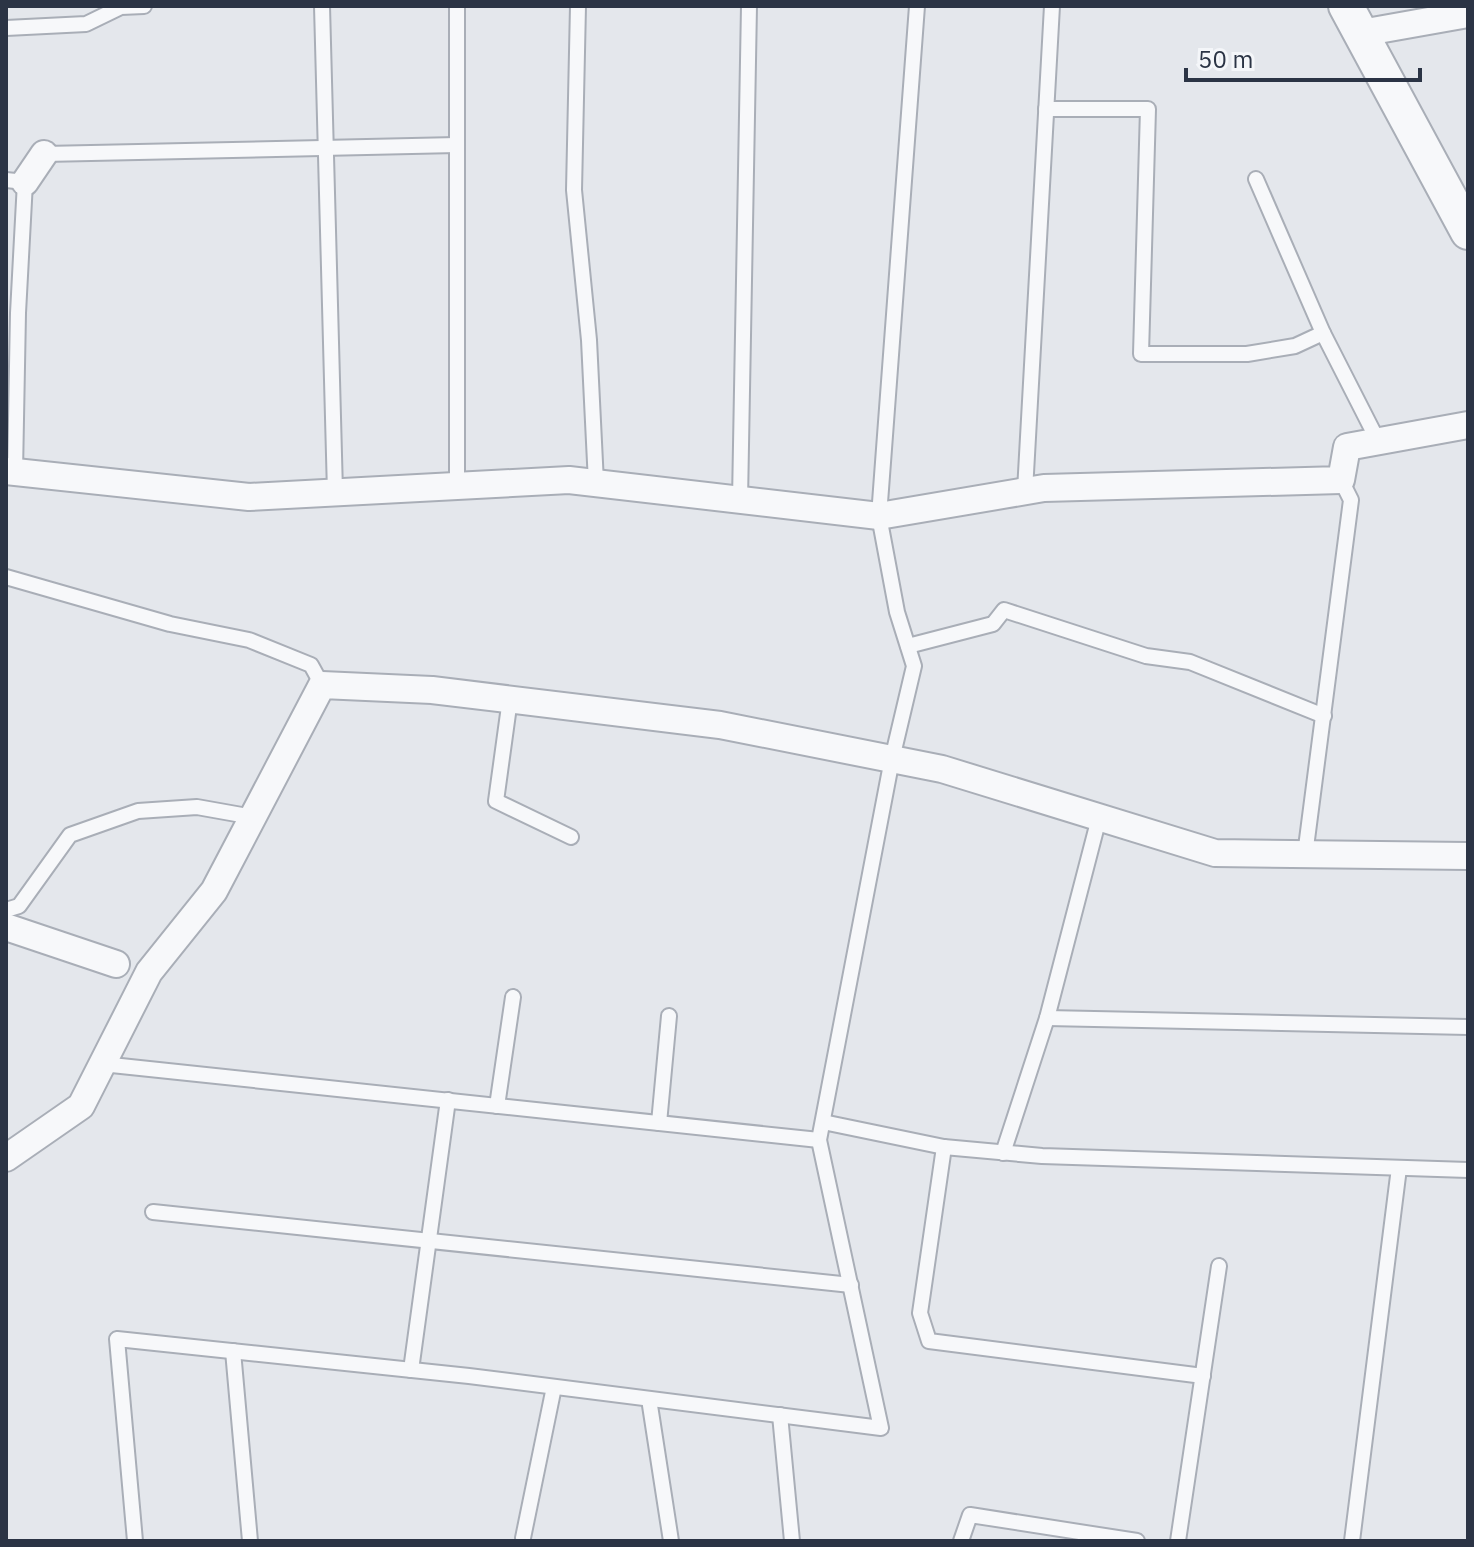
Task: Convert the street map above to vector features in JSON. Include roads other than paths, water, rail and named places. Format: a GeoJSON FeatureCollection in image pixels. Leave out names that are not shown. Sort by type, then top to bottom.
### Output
{"type":"FeatureCollection","features":[{"type":"Feature","properties":{"kind":"street"},"geometry":{"type":"LineString","coordinates":[[1468,14],[1354,20],[1468,232]]}},
{"type":"Feature","properties":{"kind":"street"},"geometry":{"type":"LineString","coordinates":[[15,181],[44,154]]}},
{"type":"Feature","properties":{"kind":"street"},"geometry":{"type":"LineString","coordinates":[[11,472],[249,497],[569,480],[879,516],[1044,488],[1341,480],[1347,447],[1468,425]]}},
{"type":"Feature","properties":{"kind":"street"},"geometry":{"type":"LineString","coordinates":[[6,1158],[81,1106],[149,972],[214,891],[322,685],[432,690],[720,725],[942,769],[1215,853],[1468,856]]}},
{"type":"Feature","properties":{"kind":"street"},"geometry":{"type":"LineString","coordinates":[[6,927],[116,964]]}},
{"type":"Feature","properties":{"kind":"lane"},"geometry":{"type":"LineString","coordinates":[[6,28],[86,24],[121,7],[144,6]]}},
{"type":"Feature","properties":{"kind":"lane"},"geometry":{"type":"LineString","coordinates":[[322,6],[335,492]]}},
{"type":"Feature","properties":{"kind":"lane"},"geometry":{"type":"LineString","coordinates":[[457,6],[457,486]]}},
{"type":"Feature","properties":{"kind":"lane"},"geometry":{"type":"LineString","coordinates":[[578,6],[574,190],[589,340],[596,483]]}},
{"type":"Feature","properties":{"kind":"lane"},"geometry":{"type":"LineString","coordinates":[[740,500],[749,6]]}},
{"type":"Feature","properties":{"kind":"lane"},"geometry":{"type":"LineString","coordinates":[[135,1541],[117,1339],[411,1370],[881,1428],[819,1140],[892,759],[914,666],[897,612],[879,516],[917,6]]}},
{"type":"Feature","properties":{"kind":"lane"},"geometry":{"type":"LineString","coordinates":[[1025,491],[1052,6]]}},
{"type":"Feature","properties":{"kind":"lane"},"geometry":{"type":"LineString","coordinates":[[1046,109],[1148,109],[1141,354],[1247,354],[1295,346],[1323,333]]}},
{"type":"Feature","properties":{"kind":"lane"},"geometry":{"type":"LineString","coordinates":[[44,154],[457,145]]}},
{"type":"Feature","properties":{"kind":"lane"},"geometry":{"type":"LineString","coordinates":[[1256,179],[1323,333],[1378,441]]}},
{"type":"Feature","properties":{"kind":"lane"},"geometry":{"type":"LineString","coordinates":[[11,472],[15,181]]}},
{"type":"Feature","properties":{"kind":"lane"},"geometry":{"type":"LineString","coordinates":[[1305,855],[1351,500],[1341,480]]}},
{"type":"Feature","properties":{"kind":"lane"},"geometry":{"type":"LineString","coordinates":[[6,577],[170,624],[249,640],[311,665],[322,685]]}},
{"type":"Feature","properties":{"kind":"lane"},"geometry":{"type":"LineString","coordinates":[[908,646],[993,624],[1004,610],[1146,656],[1190,662],[1324,716]]}},
{"type":"Feature","properties":{"kind":"lane"},"geometry":{"type":"LineString","coordinates":[[510,699],[496,801],[571,837]]}},
{"type":"Feature","properties":{"kind":"lane"},"geometry":{"type":"LineString","coordinates":[[6,910],[19,906],[70,835],[138,811],[197,807],[253,817]]}},
{"type":"Feature","properties":{"kind":"lane"},"geometry":{"type":"LineString","coordinates":[[1003,1153],[1047,1018],[1099,818]]}},
{"type":"Feature","properties":{"kind":"lane"},"geometry":{"type":"LineString","coordinates":[[497,1106],[513,997]]}},
{"type":"Feature","properties":{"kind":"lane"},"geometry":{"type":"LineString","coordinates":[[659,1123],[669,1016]]}},
{"type":"Feature","properties":{"kind":"lane"},"geometry":{"type":"LineString","coordinates":[[1047,1018],[1468,1027]]}},
{"type":"Feature","properties":{"kind":"lane"},"geometry":{"type":"LineString","coordinates":[[102,1064],[819,1140]]}},
{"type":"Feature","properties":{"kind":"lane"},"geometry":{"type":"LineString","coordinates":[[411,1370],[448,1100]]}},
{"type":"Feature","properties":{"kind":"lane"},"geometry":{"type":"LineString","coordinates":[[823,1122],[944,1147],[1003,1153],[1468,1170]]}},
{"type":"Feature","properties":{"kind":"lane"},"geometry":{"type":"LineString","coordinates":[[944,1147],[920,1313],[929,1341],[1203,1376]]}},
{"type":"Feature","properties":{"kind":"lane"},"geometry":{"type":"LineString","coordinates":[[1352,1541],[1399,1168]]}},
{"type":"Feature","properties":{"kind":"lane"},"geometry":{"type":"LineString","coordinates":[[153,1212],[851,1285]]}},
{"type":"Feature","properties":{"kind":"lane"},"geometry":{"type":"LineString","coordinates":[[1178,1541],[1219,1266]]}},
{"type":"Feature","properties":{"kind":"lane"},"geometry":{"type":"LineString","coordinates":[[233,1351],[250,1541]]}},
{"type":"Feature","properties":{"kind":"lane"},"geometry":{"type":"LineString","coordinates":[[523,1538],[554,1387]]}},
{"type":"Feature","properties":{"kind":"lane"},"geometry":{"type":"LineString","coordinates":[[649,1399],[671,1541]]}},
{"type":"Feature","properties":{"kind":"lane"},"geometry":{"type":"LineString","coordinates":[[780,1415],[792,1541]]}},
{"type":"Feature","properties":{"kind":"lane"},"geometry":{"type":"LineString","coordinates":[[961,1541],[970,1515],[1137,1541]]}}]}
